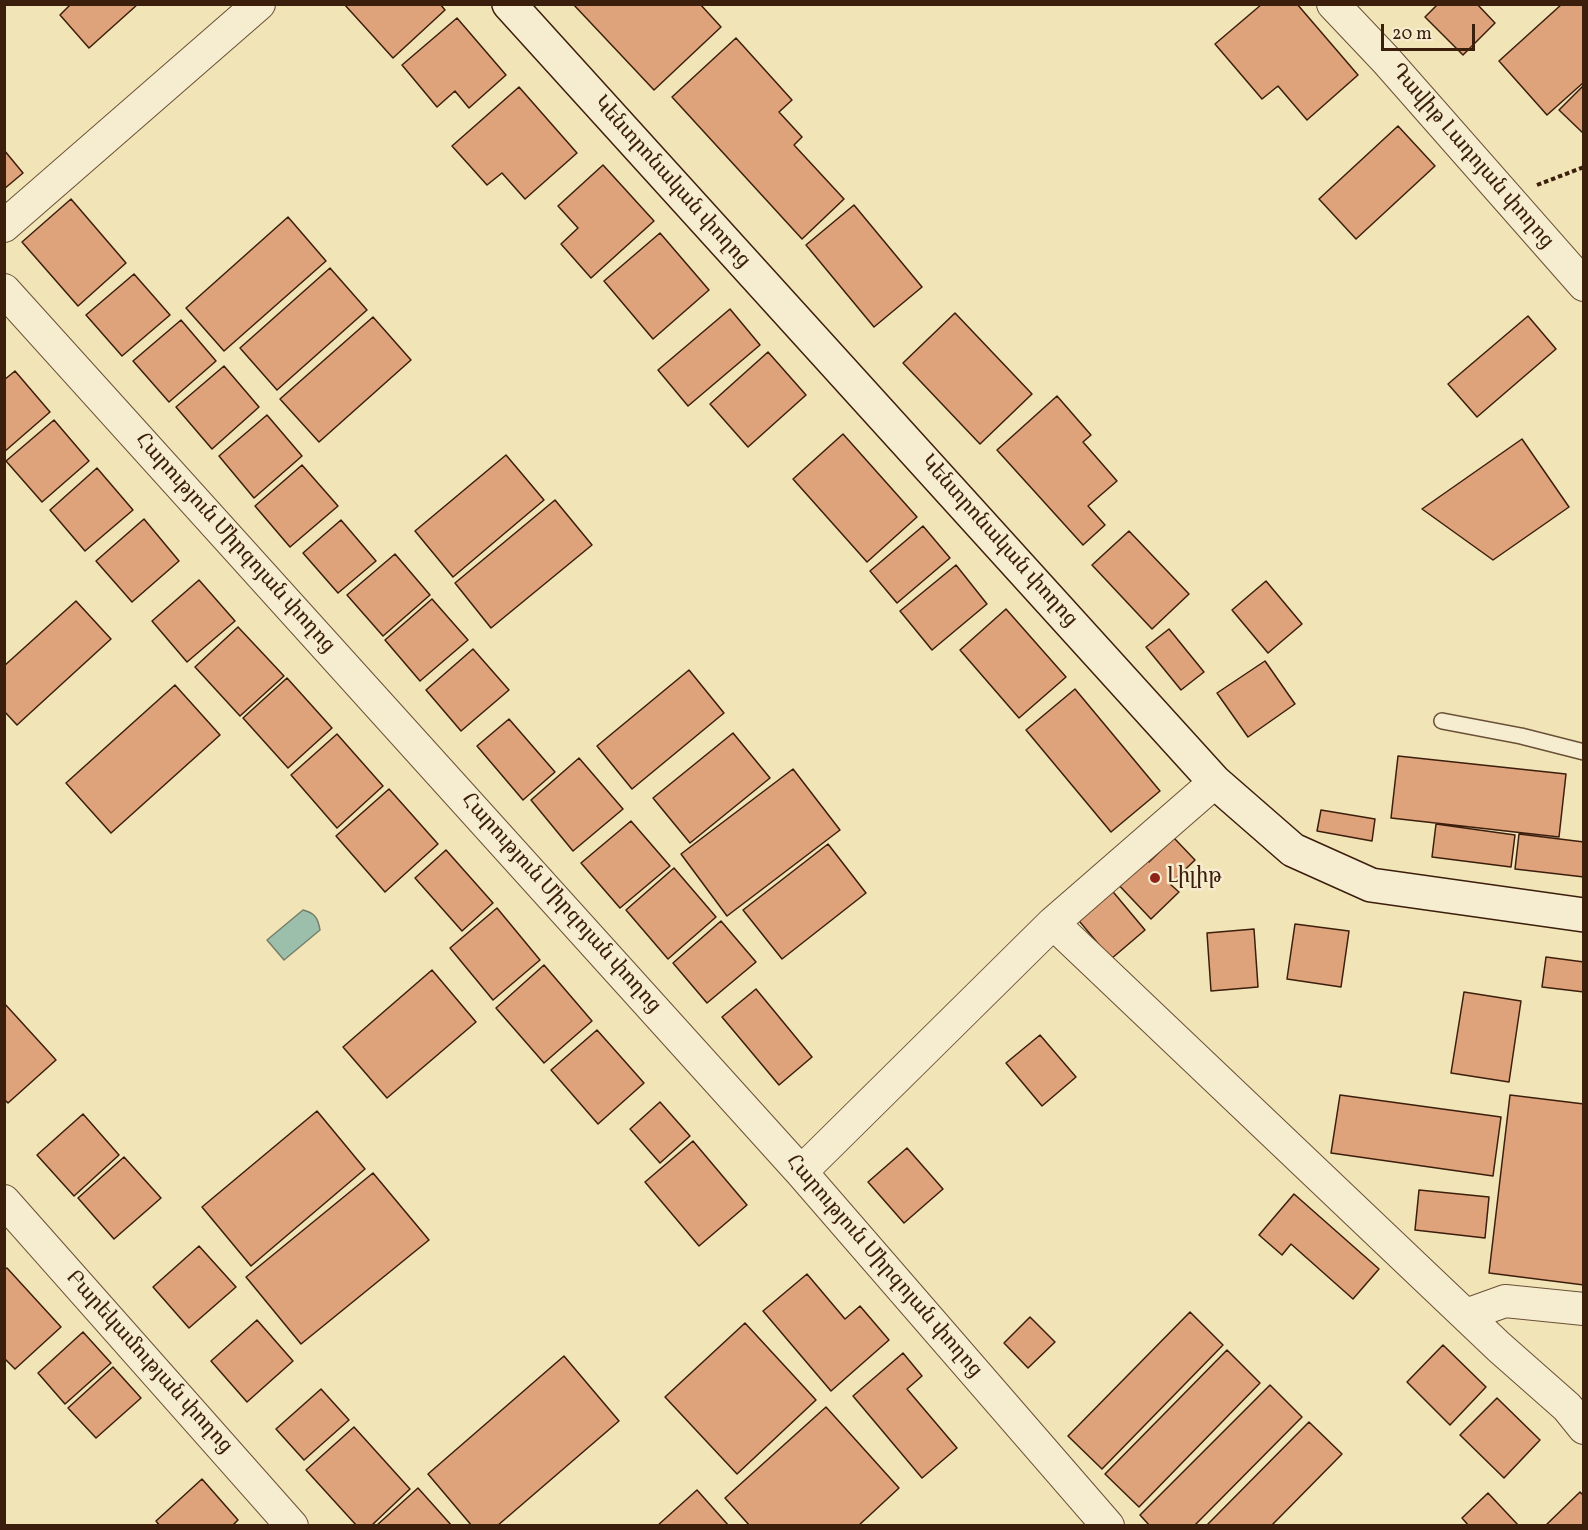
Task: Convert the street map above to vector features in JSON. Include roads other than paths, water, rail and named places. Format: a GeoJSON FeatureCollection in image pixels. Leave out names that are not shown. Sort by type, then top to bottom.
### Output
{"type":"FeatureCollection","features":[{"type":"Feature","properties":{"kind":"main road","name":"Կենտրոնական փողոց"},"geometry":{"type":"LineString","coordinates":[[509,4],[1215,782],[1293,850],[1371,885],[1584,915]]}},
{"type":"Feature","properties":{"kind":"street"},"geometry":{"type":"LineString","coordinates":[[4,226],[259,4]]}},
{"type":"Feature","properties":{"kind":"street","name":"Դավիթ Լադոյան փողոց"},"geometry":{"type":"LineString","coordinates":[[1333,4],[1386,60],[1584,285]]}},
{"type":"Feature","properties":{"kind":"street","name":"Հարություն Միրզոյան փողոց"},"geometry":{"type":"LineString","coordinates":[[4,290],[801,1172],[1108,1526]]}},
{"type":"Feature","properties":{"kind":"street"},"geometry":{"type":"LineString","coordinates":[[801,1172],[1053,923],[1215,782]]}},
{"type":"Feature","properties":{"kind":"street"},"geometry":{"type":"LineString","coordinates":[[1053,923],[1499,1347],[1567,1407],[1584,1428]]}},
{"type":"Feature","properties":{"kind":"street","name":"Բարեկամության փողոց"},"geometry":{"type":"LineString","coordinates":[[4,1201],[292,1526]]}},
{"type":"Feature","properties":{"kind":"street"},"geometry":{"type":"LineString","coordinates":[[1467,1315],[1505,1301],[1584,1309]]}},
{"type":"Feature","properties":{"kind":"lane"},"geometry":{"type":"LineString","coordinates":[[1442,721],[1521,736],[1584,752]]}},
{"type":"Feature","properties":{"kind":"place","name":"Լիլիթ"},"geometry":{"type":"Point","coordinates":[1155,878]}}]}
